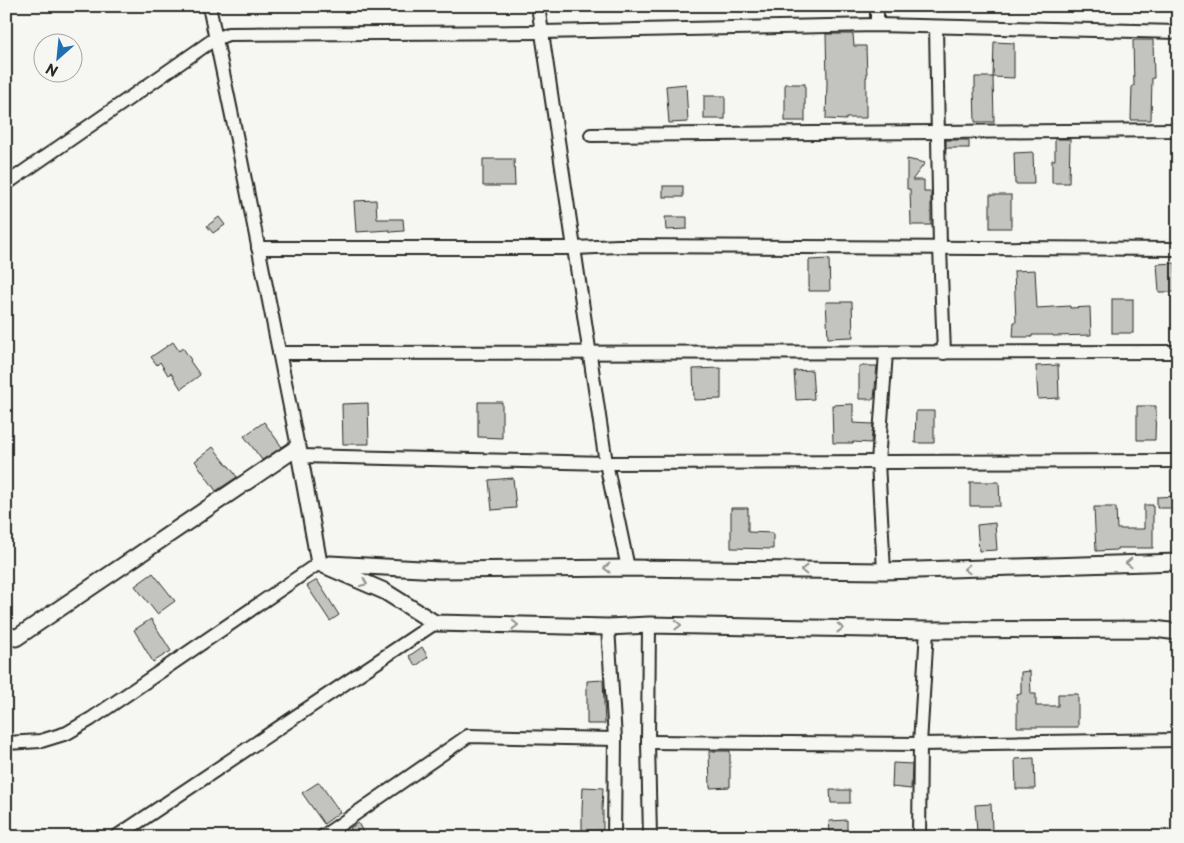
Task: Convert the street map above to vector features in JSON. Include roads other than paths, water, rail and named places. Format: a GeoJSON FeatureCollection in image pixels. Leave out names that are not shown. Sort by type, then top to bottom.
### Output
{"type":"FeatureCollection","features":[{"type":"Feature","properties":{"kind":"street"},"geometry":{"type":"LineString","coordinates":[[209,6],[299,451],[319,563]]}},
{"type":"Feature","properties":{"kind":"street"},"geometry":{"type":"LineString","coordinates":[[538,6],[606,463],[628,568]]}},
{"type":"Feature","properties":{"kind":"street"},"geometry":{"type":"LineString","coordinates":[[877,6],[877,25]]}},
{"type":"Feature","properties":{"kind":"street"},"geometry":{"type":"LineString","coordinates":[[6,184],[216,39],[228,34],[542,32],[877,25],[1178,32]]}},
{"type":"Feature","properties":{"kind":"street"},"geometry":{"type":"LineString","coordinates":[[936,27],[944,353]]}},
{"type":"Feature","properties":{"kind":"street"},"geometry":{"type":"LineString","coordinates":[[591,135],[1178,130]]}},
{"type":"Feature","properties":{"kind":"street"},"geometry":{"type":"LineString","coordinates":[[258,248],[575,248],[618,246],[1178,249]]}},
{"type":"Feature","properties":{"kind":"street"},"geometry":{"type":"LineString","coordinates":[[279,353],[1178,352]]}},
{"type":"Feature","properties":{"kind":"street"},"geometry":{"type":"LineString","coordinates":[[884,571],[878,462],[886,353]]}},
{"type":"Feature","properties":{"kind":"street"},"geometry":{"type":"LineString","coordinates":[[6,634],[16,638],[299,451],[606,463],[1178,461]]}},
{"type":"Feature","properties":{"kind":"street"},"geometry":{"type":"LineString","coordinates":[[6,743],[41,741],[67,732],[91,719],[319,563],[439,570],[628,568],[884,571],[1178,562]]}},
{"type":"Feature","properties":{"kind":"street"},"geometry":{"type":"LineString","coordinates":[[319,563],[384,591],[435,623],[608,627],[649,625],[927,630],[1154,629],[1178,632]]}},
{"type":"Feature","properties":{"kind":"street"},"geometry":{"type":"LineString","coordinates":[[116,837],[435,623]]}},
{"type":"Feature","properties":{"kind":"street"},"geometry":{"type":"LineString","coordinates":[[649,625],[648,742],[650,837]]}},
{"type":"Feature","properties":{"kind":"street"},"geometry":{"type":"LineString","coordinates":[[608,627],[615,739],[614,837]]}},
{"type":"Feature","properties":{"kind":"street"},"geometry":{"type":"LineString","coordinates":[[919,837],[920,744],[927,630]]}},
{"type":"Feature","properties":{"kind":"street"},"geometry":{"type":"LineString","coordinates":[[322,837],[468,736],[615,739]]}},
{"type":"Feature","properties":{"kind":"street"},"geometry":{"type":"LineString","coordinates":[[648,742],[920,744],[1178,740]]}}]}
